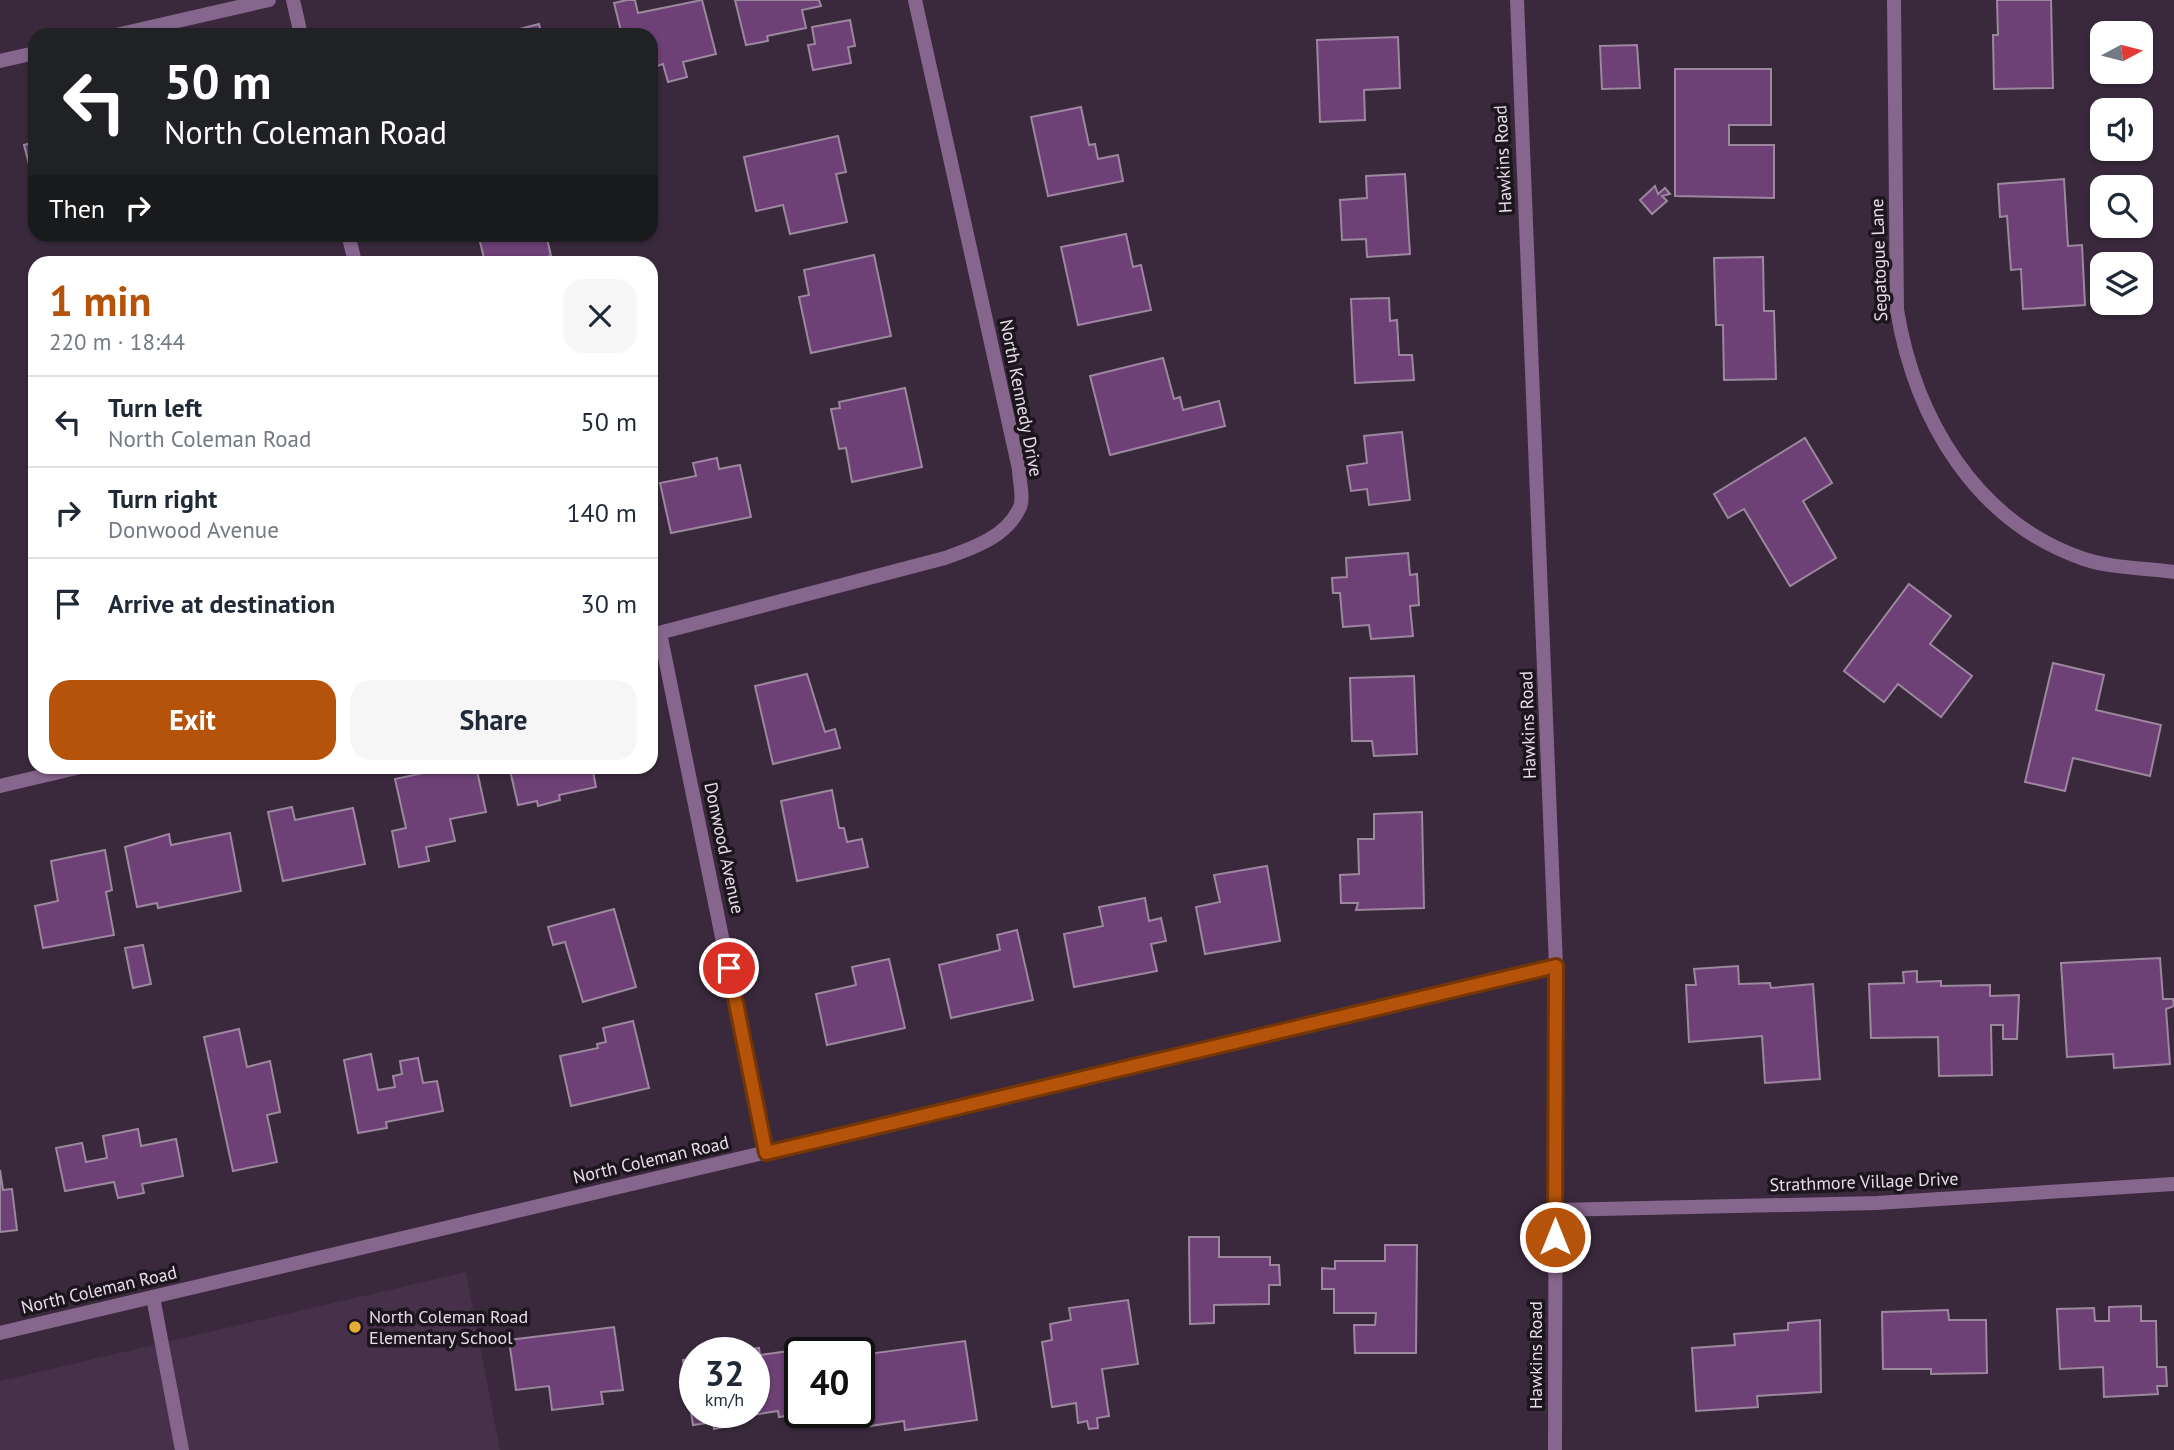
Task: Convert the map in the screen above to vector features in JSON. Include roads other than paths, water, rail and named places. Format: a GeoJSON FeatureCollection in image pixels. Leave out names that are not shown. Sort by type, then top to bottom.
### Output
{"type":"FeatureCollection","features":[{"type":"Feature","properties":{"kind":"street"},"geometry":{"type":"LineString","coordinates":[[147,28],[269,0]]}},
{"type":"Feature","properties":{"kind":"street"},"geometry":{"type":"LineString","coordinates":[[293,0],[299,28]]}},
{"type":"Feature","properties":{"kind":"street","name":"North Kennedy Drive"},"geometry":{"type":"LineString","coordinates":[[658,633],[945,558],[976,547],[1006,528],[1021,505],[1019,469],[915,0]]}},
{"type":"Feature","properties":{"kind":"street","name":"Hawkins Road"},"geometry":{"type":"LineString","coordinates":[[1517,0],[1556,966],[1555,1450]]}},
{"type":"Feature","properties":{"kind":"street","name":"Segatogue Lane"},"geometry":{"type":"LineString","coordinates":[[1894,0],[1897,310],[1904,353],[1920,398],[1941,439],[1964,473],[1987,499],[2017,524],[2085,560],[2174,572]]}},
{"type":"Feature","properties":{"kind":"street"},"geometry":{"type":"LineString","coordinates":[[0,61],[28,55]]}},
{"type":"Feature","properties":{"kind":"street","name":"Donwood Avenue"},"geometry":{"type":"LineString","coordinates":[[658,648],[766,1153]]}},
{"type":"Feature","properties":{"kind":"street"},"geometry":{"type":"LineString","coordinates":[[0,786],[51,774]]}},
{"type":"Feature","properties":{"kind":"street","name":"North Coleman Road"},"geometry":{"type":"LineString","coordinates":[[0,1333],[1556,966]]}},
{"type":"Feature","properties":{"kind":"street","name":"Strathmore Village Drive"},"geometry":{"type":"LineString","coordinates":[[1555,1210],[1877,1203],[2174,1184]]}},
{"type":"Feature","properties":{"kind":"street"},"geometry":{"type":"LineString","coordinates":[[153,1297],[182,1450]]}},
{"type":"Feature","properties":{"kind":"place","name":"North Coleman Road Elementary School"},"geometry":{"type":"Point","coordinates":[355,1327]}}]}
